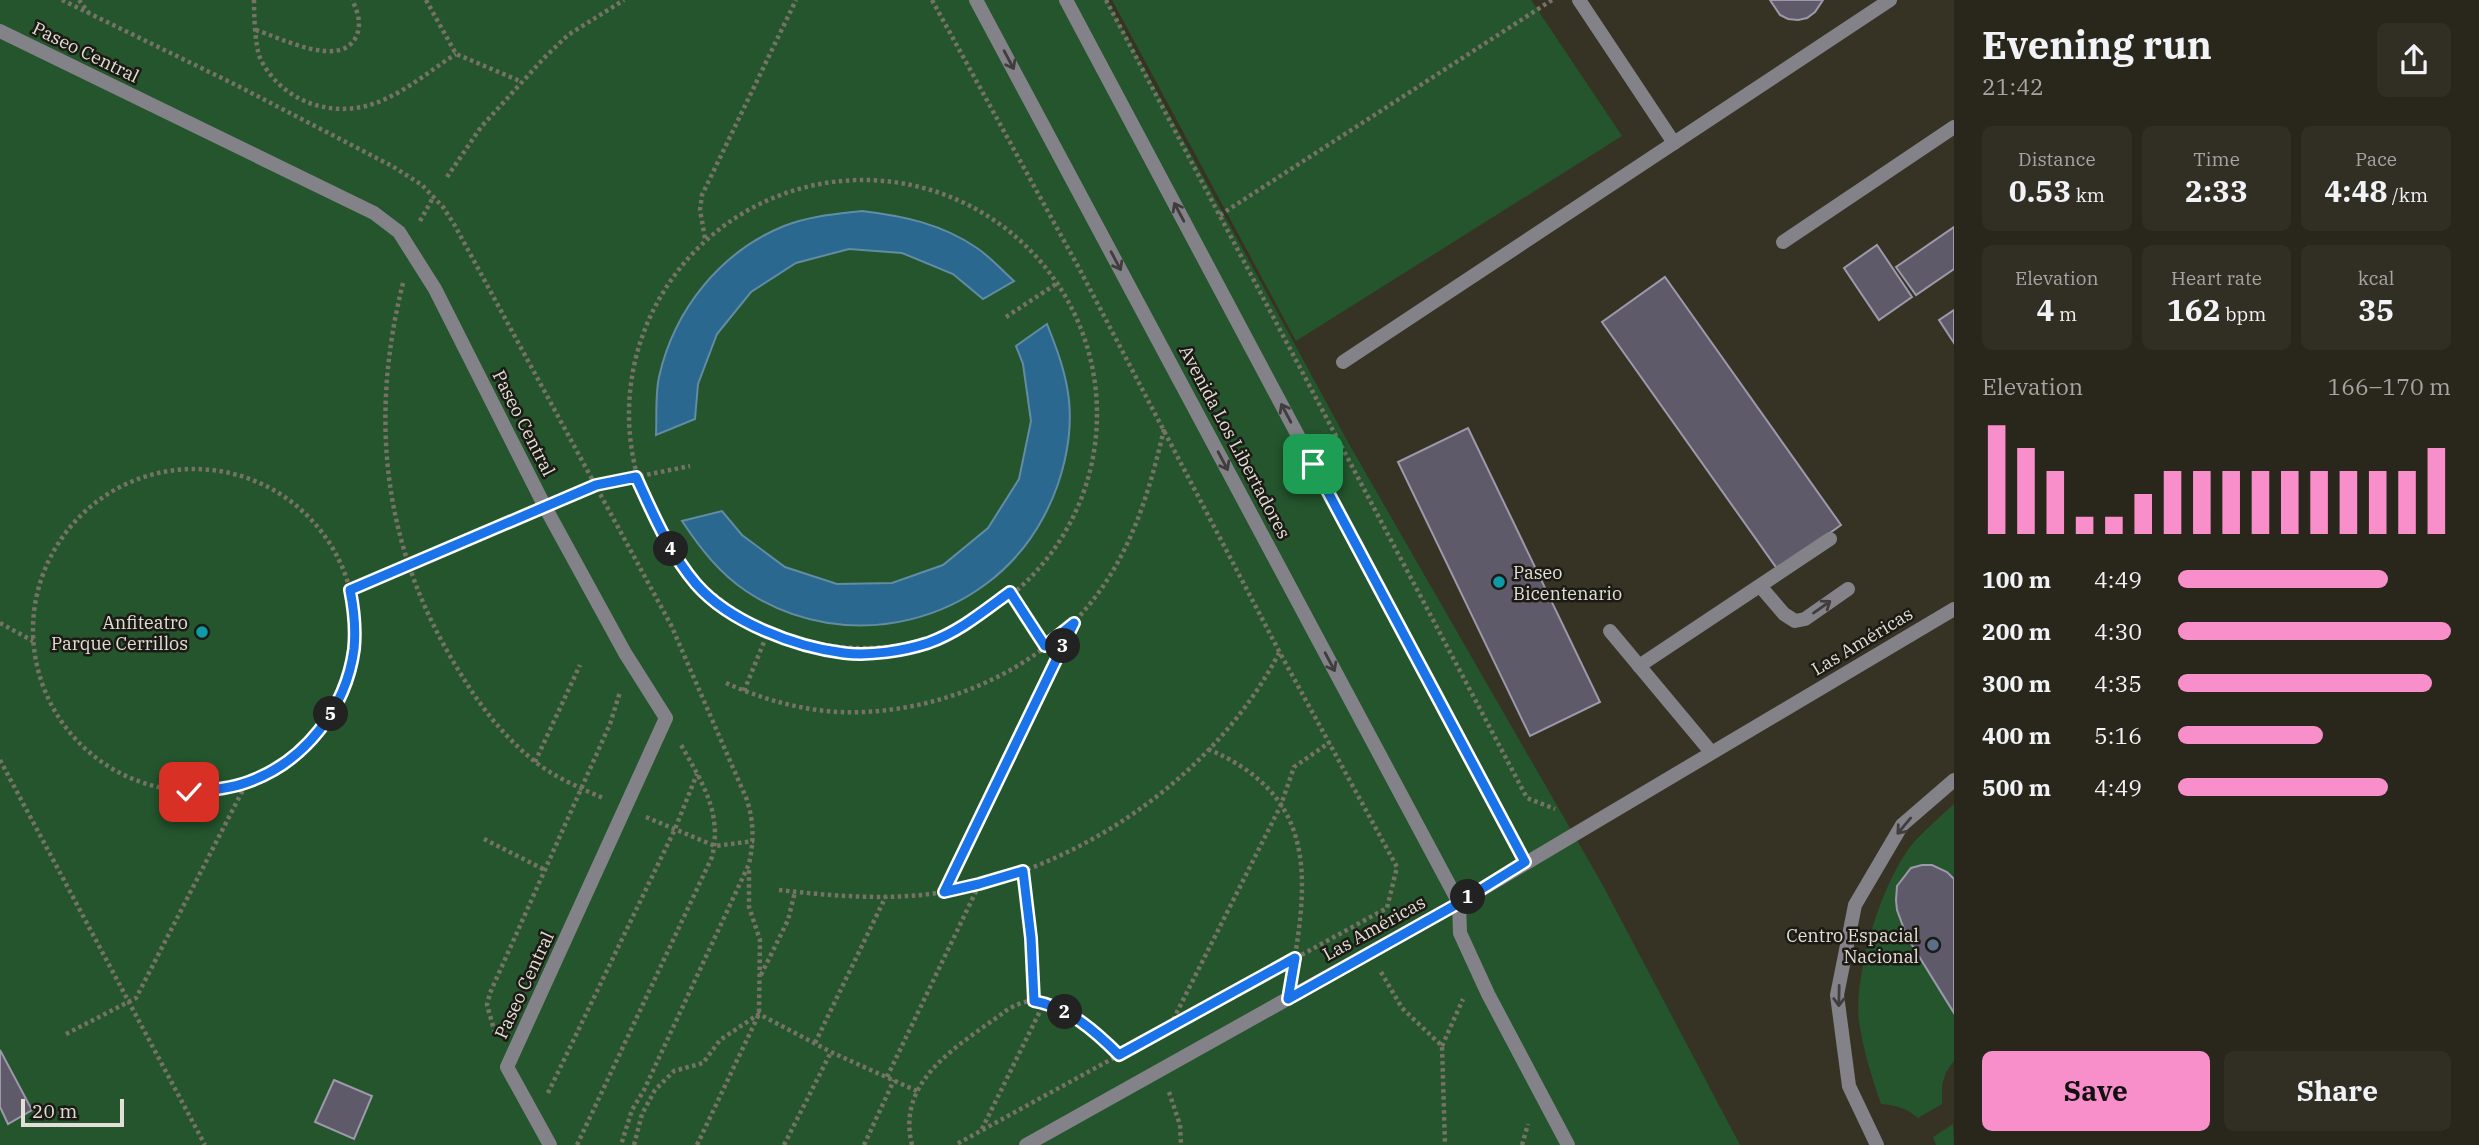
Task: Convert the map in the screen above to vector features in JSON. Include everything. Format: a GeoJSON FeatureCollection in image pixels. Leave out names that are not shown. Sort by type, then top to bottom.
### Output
{"type":"FeatureCollection","features":[{"type":"Feature","properties":{"kind":"street","name":"Avenida Los Libertadores"},"geometry":{"type":"LineString","coordinates":[[976,0],[1459,903]]}},
{"type":"Feature","properties":{"kind":"street"},"geometry":{"type":"LineString","coordinates":[[1066,0],[1525,862]]}},
{"type":"Feature","properties":{"kind":"street"},"geometry":{"type":"LineString","coordinates":[[1579,0],[1674,143]]}},
{"type":"Feature","properties":{"kind":"street"},"geometry":{"type":"LineString","coordinates":[[1343,362],[1890,0]]}},
{"type":"Feature","properties":{"kind":"street","name":"Paseo Central"},"geometry":{"type":"LineString","coordinates":[[0,32],[374,213],[399,232],[435,289],[545,507],[625,653],[666,718],[507,1067],[550,1145]]}},
{"type":"Feature","properties":{"kind":"street"},"geometry":{"type":"LineString","coordinates":[[1783,242],[1954,128]]}},
{"type":"Feature","properties":{"kind":"street"},"geometry":{"type":"LineString","coordinates":[[1639,666],[1830,539]]}},
{"type":"Feature","properties":{"kind":"street"},"geometry":{"type":"LineString","coordinates":[[1760,586],[1784,614],[1795,621],[1805,619],[1849,589]]}},
{"type":"Feature","properties":{"kind":"street","name":"Las Américas"},"geometry":{"type":"LineString","coordinates":[[1026,1145],[1459,903],[1954,609]]}},
{"type":"Feature","properties":{"kind":"street"},"geometry":{"type":"LineString","coordinates":[[1610,631],[1711,752]]}},
{"type":"Feature","properties":{"kind":"street"},"geometry":{"type":"LineString","coordinates":[[1877,1145],[1849,1086],[1837,995],[1855,905],[1902,825],[1954,780]]}},
{"type":"Feature","properties":{"kind":"street"},"geometry":{"type":"LineString","coordinates":[[1459,903],[1461,933],[1476,968],[1568,1145]]}},
{"type":"Feature","properties":{"kind":"path"},"geometry":{"type":"LineString","coordinates":[[79,0],[89,12]]}},
{"type":"Feature","properties":{"kind":"path"},"geometry":{"type":"LineString","coordinates":[[254,0],[259,56],[276,83],[300,100],[327,109],[356,109],[384,100],[456,54]]}},
{"type":"Feature","properties":{"kind":"path"},"geometry":{"type":"LineString","coordinates":[[256,30],[315,50],[342,51],[353,42],[358,32],[359,21],[352,0]]}},
{"type":"Feature","properties":{"kind":"path"},"geometry":{"type":"LineString","coordinates":[[426,0],[456,54],[521,82]]}},
{"type":"Feature","properties":{"kind":"path"},"geometry":{"type":"LineString","coordinates":[[447,177],[481,127],[568,35],[624,0]]}},
{"type":"Feature","properties":{"kind":"path"},"geometry":{"type":"LineString","coordinates":[[705,238],[700,210],[702,195],[796,0]]}},
{"type":"Feature","properties":{"kind":"path"},"geometry":{"type":"LineString","coordinates":[[932,0],[1397,867],[1387,908],[955,1145]]}},
{"type":"Feature","properties":{"kind":"path"},"geometry":{"type":"LineString","coordinates":[[1106,0],[1527,798],[1555,809]]}},
{"type":"Feature","properties":{"kind":"path"},"geometry":{"type":"LineString","coordinates":[[1220,215],[1552,0]]}},
{"type":"Feature","properties":{"kind":"path"},"geometry":{"type":"LineString","coordinates":[[873,179],[912,183],[948,191],[982,208],[1035,250],[1059,282],[1079,316],[1092,351],[1096,388],[1094,425],[1075,502],[1057,537],[1033,569],[1010,592],[964,625],[929,642],[890,652],[845,653],[799,643],[768,632],[727,610],[697,585],[658,526],[636,477],[631,397],[648,325],[684,263],[705,238],[770,196],[806,184],[873,179]]}},
{"type":"Feature","properties":{"kind":"path"},"geometry":{"type":"LineString","coordinates":[[433,197],[409,246],[388,352],[386,407],[390,494],[407,565],[423,605],[461,675],[499,729],[534,762],[581,788],[715,846],[754,841]]}},
{"type":"Feature","properties":{"kind":"path"},"geometry":{"type":"LineString","coordinates":[[1006,317],[1059,282]]}},
{"type":"Feature","properties":{"kind":"path"},"geometry":{"type":"LineString","coordinates":[[944,892],[1074,623],[1106,582],[1132,536],[1152,478],[1164,429]]}},
{"type":"Feature","properties":{"kind":"path"},"geometry":{"type":"LineString","coordinates":[[350,590],[596,485],[690,466]]}},
{"type":"Feature","properties":{"kind":"path"},"geometry":{"type":"LineString","coordinates":[[199,468],[228,472],[257,481],[283,495],[306,513],[326,536],[340,562],[350,590],[355,620],[354,649],[336,706],[320,731],[299,753],[275,770],[219,790],[189,792],[160,788],[131,779],[105,765],[82,747],[62,724],[48,699],[38,670],[33,641],[34,611],[40,582],[52,554],[68,529],[89,508],[113,490],[169,470],[199,468]]}},
{"type":"Feature","properties":{"kind":"path"},"geometry":{"type":"LineString","coordinates":[[1010,592],[1045,646]]}},
{"type":"Feature","properties":{"kind":"path"},"geometry":{"type":"LineString","coordinates":[[0,623],[33,641]]}},
{"type":"Feature","properties":{"kind":"path"},"geometry":{"type":"LineString","coordinates":[[726,683],[786,704],[837,712],[880,711],[965,691],[1014,667],[1074,623]]}},
{"type":"Feature","properties":{"kind":"path"},"geometry":{"type":"LineString","coordinates":[[744,691],[768,632]]}},
{"type":"Feature","properties":{"kind":"path"},"geometry":{"type":"LineString","coordinates":[[507,1067],[487,1005],[490,993],[610,724],[620,693],[625,653]]}},
{"type":"Feature","properties":{"kind":"path"},"geometry":{"type":"LineString","coordinates":[[779,890],[825,895],[886,896],[944,892],[1023,871],[1073,850],[1115,826],[1191,767],[1234,723],[1255,695],[1280,653]]}},
{"type":"Feature","properties":{"kind":"path"},"geometry":{"type":"LineString","coordinates":[[534,762],[580,665]]}},
{"type":"Feature","properties":{"kind":"path"},"geometry":{"type":"LineString","coordinates":[[577,1145],[707,869],[715,846],[716,821],[698,774],[666,718]]}},
{"type":"Feature","properties":{"kind":"path"},"geometry":{"type":"LineString","coordinates":[[1169,1028],[1281,804],[1294,767],[1329,742]]}},
{"type":"Feature","properties":{"kind":"path"},"geometry":{"type":"LineString","coordinates":[[1208,749],[1241,765],[1260,779],[1288,816],[1301,859],[1301,905],[1288,999]]}},
{"type":"Feature","properties":{"kind":"path"},"geometry":{"type":"LineString","coordinates":[[0,760],[205,1145]]}},
{"type":"Feature","properties":{"kind":"path"},"geometry":{"type":"LineString","coordinates":[[536,1117],[675,829],[698,774]]}},
{"type":"Feature","properties":{"kind":"path"},"geometry":{"type":"LineString","coordinates":[[66,1034],[136,998],[247,782]]}},
{"type":"Feature","properties":{"kind":"path"},"geometry":{"type":"LineString","coordinates":[[484,839],[545,870]]}},
{"type":"Feature","properties":{"kind":"path"},"geometry":{"type":"LineString","coordinates":[[697,1145],[759,1014],[760,940],[749,907],[749,864]]}},
{"type":"Feature","properties":{"kind":"path"},"geometry":{"type":"LineString","coordinates":[[1023,871],[1030,917],[1034,1001]]}},
{"type":"Feature","properties":{"kind":"path"},"geometry":{"type":"LineString","coordinates":[[887,1077],[979,884]]}},
{"type":"Feature","properties":{"kind":"path"},"geometry":{"type":"LineString","coordinates":[[759,979],[788,920],[794,892]]}},
{"type":"Feature","properties":{"kind":"path"},"geometry":{"type":"LineString","coordinates":[[814,1043],[886,896]]}},
{"type":"Feature","properties":{"kind":"path"},"geometry":{"type":"LineString","coordinates":[[1370,953],[1402,1008],[1442,1046]]}},
{"type":"Feature","properties":{"kind":"path"},"geometry":{"type":"LineString","coordinates":[[1445,1145],[1442,1046],[1476,968]]}},
{"type":"Feature","properties":{"kind":"path"},"geometry":{"type":"LineString","coordinates":[[912,1145],[909,1132],[910,1114],[917,1091],[937,1063],[1019,1003],[1044,1003],[1064,1012],[1084,1024],[1119,1055]]}},
{"type":"Feature","properties":{"kind":"path"},"geometry":{"type":"LineString","coordinates":[[982,1130],[1044,1003]]}},
{"type":"Feature","properties":{"kind":"path"},"geometry":{"type":"LineString","coordinates":[[759,1014],[831,1052],[917,1091]]}},
{"type":"Feature","properties":{"kind":"path"},"geometry":{"type":"LineString","coordinates":[[634,1145],[642,1114],[656,1090],[674,1071],[703,1063],[720,1040],[759,1014]]}},
{"type":"Feature","properties":{"kind":"path"},"geometry":{"type":"LineString","coordinates":[[785,1145],[831,1052]]}},
{"type":"Feature","properties":{"kind":"path"},"geometry":{"type":"LineString","coordinates":[[1161,1069],[1180,1125],[1181,1145]]}},
{"type":"Feature","properties":{"kind":"path"},"geometry":{"type":"LineString","coordinates":[[864,1145],[894,1080]]}},
{"type":"Feature","properties":{"kind":"green space"},"geometry":{"type":"Polygon","coordinates":[[[0,0],[1107,0],[1349,444],[1601,882],[1740,1145],[0,1145],[0,0]]]}},
{"type":"Feature","properties":{"kind":"green space"},"geometry":{"type":"Polygon","coordinates":[[[1112,0],[1531,0],[1622,136],[1296,341],[1112,0]]]}},
{"type":"Feature","properties":{"kind":"green space"},"geometry":{"type":"Polygon","coordinates":[[[1954,804],[1954,879],[1939,868],[1923,866],[1911,868],[1897,886],[1896,900],[1907,937],[1954,1012],[1954,1061],[1946,1072],[1942,1085],[1942,1104],[1918,1118],[1901,1108],[1881,1104],[1865,1053],[1859,1021],[1861,978],[1873,927],[1892,878],[1915,841],[1954,804]]]}},
{"type":"Feature","properties":{"kind":"green space"},"geometry":{"type":"Polygon","coordinates":[[[1953,1124],[1954,1145],[1936,1145],[1933,1137],[1953,1124]]]}},
{"type":"Feature","properties":{"kind":"water"},"geometry":{"type":"Polygon","coordinates":[[[862,211],[908,219],[950,233],[982,252],[1014,281],[983,299],[953,274],[902,253],[849,249],[796,263],[751,292],[717,334],[698,384],[695,419],[656,435],[658,384],[666,352],[688,307],[703,286],[740,251],[784,226],[832,214],[862,211]]]}},
{"type":"Feature","properties":{"kind":"water"},"geometry":{"type":"Polygon","coordinates":[[[1047,324],[1068,390],[1068,446],[1061,476],[1043,518],[1018,554],[987,584],[950,605],[911,619],[869,625],[827,623],[785,611],[746,591],[727,576],[703,550],[682,521],[722,511],[742,535],[785,567],[837,584],[892,583],[943,565],[988,528],[1019,479],[1031,421],[1023,364],[1016,346],[1047,324]]]}},
{"type":"Feature","properties":{"kind":"building"},"geometry":{"type":"Polygon","coordinates":[[[1770,0],[1823,0],[1815,12],[1798,20],[1780,15],[1770,0]]]}},
{"type":"Feature","properties":{"kind":"building"},"geometry":{"type":"Polygon","coordinates":[[[1954,227],[1954,269],[1916,295],[1896,267],[1954,227]]]}},
{"type":"Feature","properties":{"kind":"building"},"geometry":{"type":"Polygon","coordinates":[[[1877,245],[1912,297],[1879,320],[1844,268],[1877,245]]]}},
{"type":"Feature","properties":{"kind":"building"},"geometry":{"type":"Polygon","coordinates":[[[1665,277],[1841,525],[1778,570],[1602,322],[1665,277]]]}},
{"type":"Feature","properties":{"kind":"building"},"geometry":{"type":"Polygon","coordinates":[[[1954,310],[1954,343],[1939,320],[1954,310]]]}},
{"type":"Feature","properties":{"kind":"building","name":"Paseo Bicentenario"},"geometry":{"type":"Polygon","coordinates":[[[1468,428],[1600,702],[1530,736],[1398,462],[1468,428]]]}},
{"type":"Feature","properties":{"kind":"building","name":"Centro Espacial Nacional"},"geometry":{"type":"Polygon","coordinates":[[[1932,865],[1947,872],[1954,879],[1954,1013],[1907,937],[1897,910],[1897,886],[1911,868],[1932,865]]]}},
{"type":"Feature","properties":{"kind":"building"},"geometry":{"type":"Polygon","coordinates":[[[0,1050],[32,1110],[8,1124],[0,1107],[0,1050]]]}},
{"type":"Feature","properties":{"kind":"building"},"geometry":{"type":"Polygon","coordinates":[[[334,1080],[372,1096],[354,1139],[315,1122],[334,1080]]]}},
{"type":"Feature","properties":{"kind":"place","name":"Paseo Bicentenario"},"geometry":{"type":"Point","coordinates":[1499,582]}},
{"type":"Feature","properties":{"kind":"place","name":"Anfiteatro Parque Cerrillos"},"geometry":{"type":"Point","coordinates":[202,632]}},
{"type":"Feature","properties":{"kind":"place","name":"Centro Espacial Nacional"},"geometry":{"type":"Point","coordinates":[1933,945]}},
{"type":"Feature","properties":{"kind":"route"},"geometry":{"type":"LineString","coordinates":[[189,792],[219,790],[275,770],[299,753],[320,731],[336,706],[354,649],[355,620],[350,590],[596,485],[636,477],[658,526],[697,585],[727,610],[768,632],[799,643],[845,653],[890,652],[929,642],[964,625],[1010,592],[1045,646],[1074,623],[944,892],[1023,871],[1028,896],[1034,1001],[1064,1012],[1084,1024],[1119,1055],[1295,958],[1288,999],[1459,903],[1525,862],[1313,464]]}}]}
